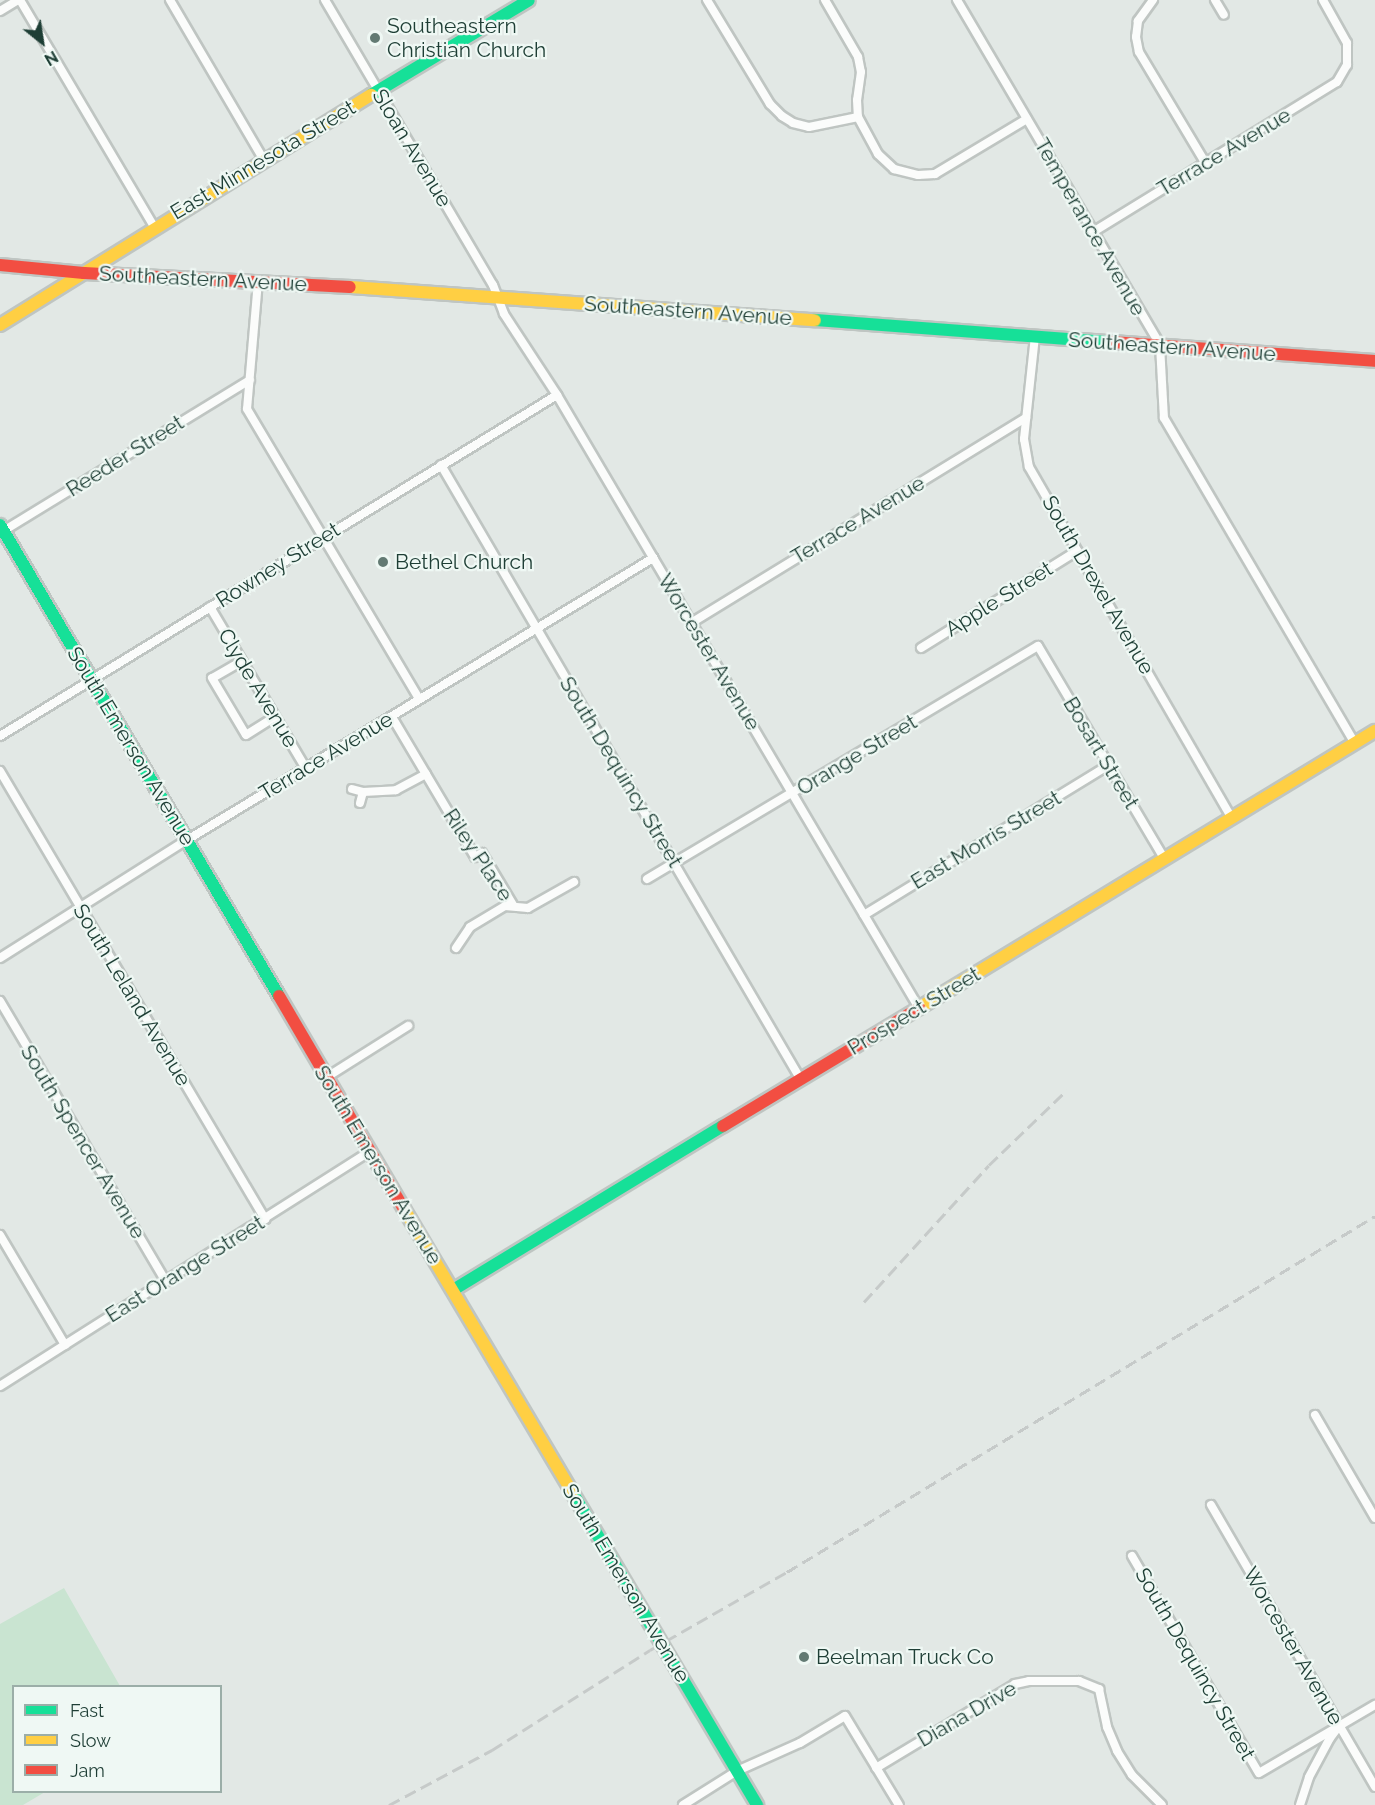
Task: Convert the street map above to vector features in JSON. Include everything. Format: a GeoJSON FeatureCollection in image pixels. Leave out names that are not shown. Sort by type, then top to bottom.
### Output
{"type":"FeatureCollection","features":[{"type":"Feature","properties":{"kind":"main road","name":"East Minnesota Street"},"geometry":{"type":"LineString","coordinates":[[0,325],[154,226],[529,0]]}},
{"type":"Feature","properties":{"kind":"main road","name":"Southeastern Avenue"},"geometry":{"type":"LineString","coordinates":[[0,265],[84,273],[258,281],[498,297],[1375,361]]}},
{"type":"Feature","properties":{"kind":"main road","name":"South Emerson Avenue"},"geometry":{"type":"LineString","coordinates":[[1,529],[757,1805]]}},
{"type":"Feature","properties":{"kind":"main road","name":"Prospect Street"},"geometry":{"type":"LineString","coordinates":[[453,1290],[1375,731]]}},
{"type":"Feature","properties":{"kind":"street"},"geometry":{"type":"LineString","coordinates":[[0,11],[19,0],[154,226]]}},
{"type":"Feature","properties":{"kind":"street"},"geometry":{"type":"LineString","coordinates":[[170,0],[264,160]]}},
{"type":"Feature","properties":{"kind":"street","name":"Sloan Avenue"},"geometry":{"type":"LineString","coordinates":[[325,0],[498,297]]}},
{"type":"Feature","properties":{"kind":"street"},"geometry":{"type":"LineString","coordinates":[[707,0],[770,104],[782,116],[797,125],[809,127],[858,117]]}},
{"type":"Feature","properties":{"kind":"street"},"geometry":{"type":"LineString","coordinates":[[825,0],[858,57],[861,72],[857,100],[858,117],[880,156],[901,171],[918,176],[935,174],[1027,119]]}},
{"type":"Feature","properties":{"kind":"street","name":"Temperance Avenue"},"geometry":{"type":"LineString","coordinates":[[957,0],[1160,345],[1164,418],[1355,743]]}},
{"type":"Feature","properties":{"kind":"street"},"geometry":{"type":"LineString","coordinates":[[1153,0],[1143,10],[1136,29],[1141,57],[1206,164]]}},
{"type":"Feature","properties":{"kind":"street"},"geometry":{"type":"LineString","coordinates":[[1215,0],[1224,15]]}},
{"type":"Feature","properties":{"kind":"street","name":"Terrace Avenue"},"geometry":{"type":"LineString","coordinates":[[1093,231],[1330,88],[1343,74],[1347,65],[1346,40],[1323,0]]}},
{"type":"Feature","properties":{"kind":"street"},"geometry":{"type":"LineString","coordinates":[[258,281],[247,409],[419,699]]}},
{"type":"Feature","properties":{"kind":"street","name":"Worcester Avenue"},"geometry":{"type":"LineString","coordinates":[[498,297],[504,314],[557,395],[919,1008]]}},
{"type":"Feature","properties":{"kind":"street","name":"South Drexel Avenue"},"geometry":{"type":"LineString","coordinates":[[1035,336],[1023,443],[1028,463],[1232,818]]}},
{"type":"Feature","properties":{"kind":"street","name":"Reeder Street"},"geometry":{"type":"LineString","coordinates":[[1,529],[250,380]]}},
{"type":"Feature","properties":{"kind":"street","name":"Rowney Street"},"geometry":{"type":"LineString","coordinates":[[0,736],[91,678],[557,395]]}},
{"type":"Feature","properties":{"kind":"street","name":"Terrace Avenue"},"geometry":{"type":"LineString","coordinates":[[691,622],[1026,418]]}},
{"type":"Feature","properties":{"kind":"street","name":"South Dequincy Street"},"geometry":{"type":"LineString","coordinates":[[441,465],[801,1080]]}},
{"type":"Feature","properties":{"kind":"street","name":"Apple Street"},"geometry":{"type":"LineString","coordinates":[[921,648],[1077,550]]}},
{"type":"Feature","properties":{"kind":"street","name":"Terrace Avenue"},"geometry":{"type":"LineString","coordinates":[[0,958],[187,840],[653,558]]}},
{"type":"Feature","properties":{"kind":"street","name":"Clyde Avenue"},"geometry":{"type":"LineString","coordinates":[[210,607],[306,769]]}},
{"type":"Feature","properties":{"kind":"street","name":"Orange Street"},"geometry":{"type":"LineString","coordinates":[[647,879],[1038,646]]}},
{"type":"Feature","properties":{"kind":"street","name":"Bosart Street"},"geometry":{"type":"LineString","coordinates":[[1038,646],[1165,860]]}},
{"type":"Feature","properties":{"kind":"street"},"geometry":{"type":"LineString","coordinates":[[242,661],[212,678],[246,735],[275,717]]}},
{"type":"Feature","properties":{"kind":"street","name":"Riley Place"},"geometry":{"type":"LineString","coordinates":[[392,717],[475,857],[482,853],[513,905]]}},
{"type":"Feature","properties":{"kind":"street","name":"East Morris Street"},"geometry":{"type":"LineString","coordinates":[[864,915],[1108,765]]}},
{"type":"Feature","properties":{"kind":"street","name":"South Leland Avenue"},"geometry":{"type":"LineString","coordinates":[[0,771],[265,1219]]}},
{"type":"Feature","properties":{"kind":"street"},"geometry":{"type":"LineString","coordinates":[[352,789],[363,792],[396,790],[426,774]]}},
{"type":"Feature","properties":{"kind":"street"},"geometry":{"type":"LineString","coordinates":[[360,803],[363,792]]}},
{"type":"Feature","properties":{"kind":"street","name":"Riley Place"},"geometry":{"type":"LineString","coordinates":[[456,948],[474,924],[505,906],[528,908],[574,882]]}},
{"type":"Feature","properties":{"kind":"street","name":"South Spencer Avenue"},"geometry":{"type":"LineString","coordinates":[[0,1001],[166,1282]]}},
{"type":"Feature","properties":{"kind":"street"},"geometry":{"type":"LineString","coordinates":[[327,1077],[408,1026]]}},
{"type":"Feature","properties":{"kind":"street","name":"East Orange Street"},"geometry":{"type":"LineString","coordinates":[[0,1386],[370,1151]]}},
{"type":"Feature","properties":{"kind":"street"},"geometry":{"type":"LineString","coordinates":[[0,1235],[65,1345]]}},
{"type":"Feature","properties":{"kind":"street"},"geometry":{"type":"LineString","coordinates":[[1315,1415],[1375,1518]]}},
{"type":"Feature","properties":{"kind":"street","name":"Worcester Avenue"},"geometry":{"type":"LineString","coordinates":[[1210,1505],[1375,1786]]}},
{"type":"Feature","properties":{"kind":"street","name":"South Dequincy Street"},"geometry":{"type":"LineString","coordinates":[[1132,1556],[1259,1773],[1340,1726]]}},
{"type":"Feature","properties":{"kind":"street","name":"Diana Drive"},"geometry":{"type":"LineString","coordinates":[[876,1768],[1015,1684],[1029,1681],[1073,1680],[1098,1688],[1107,1727],[1117,1751],[1132,1775],[1162,1805]]}},
{"type":"Feature","properties":{"kind":"street"},"geometry":{"type":"LineString","coordinates":[[1300,1805],[1314,1765],[1340,1726],[1375,1705]]}},
{"type":"Feature","properties":{"kind":"street"},"geometry":{"type":"LineString","coordinates":[[683,1805],[736,1771],[800,1743],[845,1716],[898,1805]]}},
{"type":"Feature","properties":{"kind":"green space"},"geometry":{"type":"Polygon","coordinates":[[[64,1588],[119,1685],[12,1685],[12,1793],[43,1793],[23,1805],[0,1805],[0,1624],[64,1588]]]}},
{"type":"Feature","properties":{"kind":"railway"},"geometry":{"type":"LineString","coordinates":[[864,1302],[989,1165],[1067,1090]]}},
{"type":"Feature","properties":{"kind":"railway"},"geometry":{"type":"LineString","coordinates":[[389,1805],[492,1750],[650,1650],[787,1572],[1375,1216]]}},
{"type":"Feature","properties":{"kind":"traffic: fast"},"geometry":{"type":"LineString","coordinates":[[371,95],[529,0]]}},
{"type":"Feature","properties":{"kind":"traffic: fast"},"geometry":{"type":"LineString","coordinates":[[815,320],[1111,342]]}},
{"type":"Feature","properties":{"kind":"traffic: fast"},"geometry":{"type":"LineString","coordinates":[[0,525],[279,996]]}},
{"type":"Feature","properties":{"kind":"traffic: fast"},"geometry":{"type":"LineString","coordinates":[[453,1290],[723,1126]]}},
{"type":"Feature","properties":{"kind":"traffic: fast"},"geometry":{"type":"LineString","coordinates":[[572,1492],[757,1805]]}},
{"type":"Feature","properties":{"kind":"traffic: slow"},"geometry":{"type":"LineString","coordinates":[[0,325],[371,95]]}},
{"type":"Feature","properties":{"kind":"traffic: slow"},"geometry":{"type":"LineString","coordinates":[[350,287],[815,320]]}},
{"type":"Feature","properties":{"kind":"traffic: slow"},"geometry":{"type":"LineString","coordinates":[[919,1008],[1375,731]]}},
{"type":"Feature","properties":{"kind":"traffic: slow"},"geometry":{"type":"LineString","coordinates":[[404,1209],[572,1492]]}},
{"type":"Feature","properties":{"kind":"traffic: jam"},"geometry":{"type":"LineString","coordinates":[[0,265],[84,273],[350,287]]}},
{"type":"Feature","properties":{"kind":"traffic: jam"},"geometry":{"type":"LineString","coordinates":[[1111,342],[1375,361]]}},
{"type":"Feature","properties":{"kind":"traffic: jam"},"geometry":{"type":"LineString","coordinates":[[279,996],[404,1209]]}},
{"type":"Feature","properties":{"kind":"traffic: jam"},"geometry":{"type":"LineString","coordinates":[[723,1126],[919,1008]]}},
{"type":"Feature","properties":{"kind":"place","name":"Southeastern Christian Church"},"geometry":{"type":"Point","coordinates":[375,38]}},
{"type":"Feature","properties":{"kind":"place","name":"Bethel Church"},"geometry":{"type":"Point","coordinates":[383,562]}},
{"type":"Feature","properties":{"kind":"place","name":"Beelman Truck Co"},"geometry":{"type":"Point","coordinates":[804,1657]}}]}
